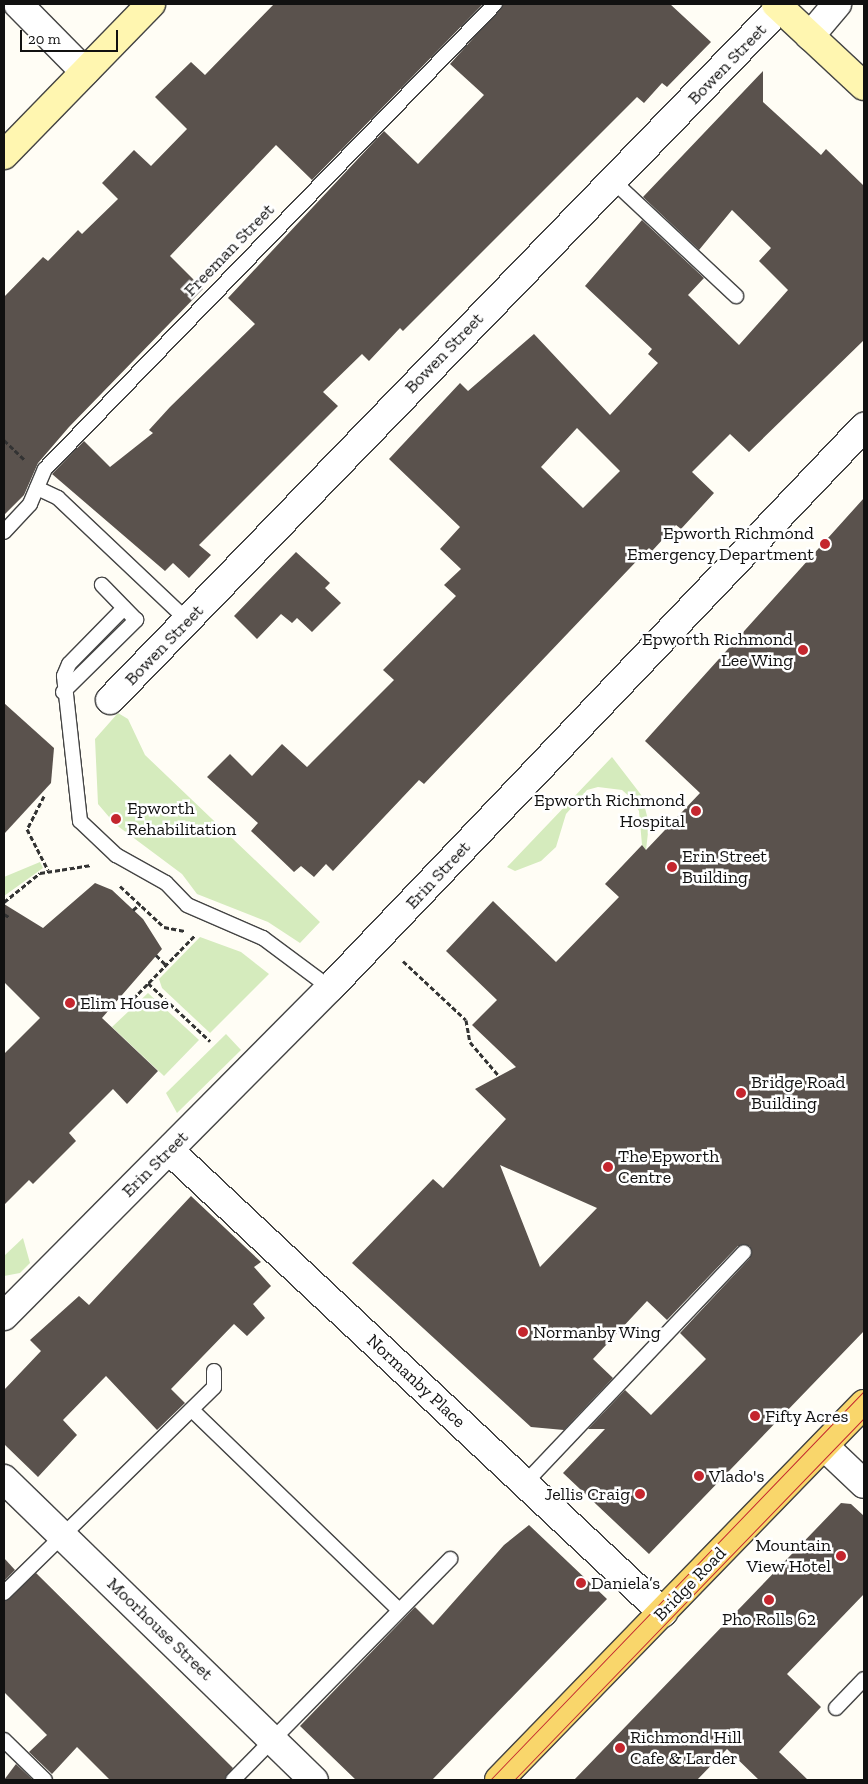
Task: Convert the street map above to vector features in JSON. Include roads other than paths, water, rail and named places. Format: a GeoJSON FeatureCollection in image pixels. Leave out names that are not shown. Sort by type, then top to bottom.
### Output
{"type":"FeatureCollection","features":[{"type":"Feature","properties":{"kind":"main road","name":"Bridge Road"},"geometry":{"type":"LineString","coordinates":[[508,1775],[864,1404]]}},
{"type":"Feature","properties":{"kind":"street"},"geometry":{"type":"LineString","coordinates":[[18,4],[86,72]]}},
{"type":"Feature","properties":{"kind":"street"},"geometry":{"type":"LineString","coordinates":[[4,155],[151,4]]}},
{"type":"Feature","properties":{"kind":"street"},"geometry":{"type":"LineString","coordinates":[[810,36],[837,4]]}},
{"type":"Feature","properties":{"kind":"street"},"geometry":{"type":"LineString","coordinates":[[778,6],[864,86]]}},
{"type":"Feature","properties":{"kind":"street","name":"Bowen Street"},"geometry":{"type":"LineString","coordinates":[[110,700],[778,6]]}},
{"type":"Feature","properties":{"kind":"street","name":"Erin Street"},"geometry":{"type":"LineString","coordinates":[[7,1306],[169,1150],[330,988],[863,431]]}},
{"type":"Feature","properties":{"kind":"street","name":"Normanby Place"},"geometry":{"type":"LineString","coordinates":[[169,1150],[663,1613]]}},
{"type":"Feature","properties":{"kind":"street"},"geometry":{"type":"LineString","coordinates":[[824,1446],[864,1484]]}},
{"type":"Feature","properties":{"kind":"street","name":"Moorhouse Street"},"geometry":{"type":"LineString","coordinates":[[4,1479],[62,1533],[314,1780]]}},
{"type":"Feature","properties":{"kind":"lane","name":"Freeman Street"},"geometry":{"type":"LineString","coordinates":[[4,532],[30,504],[45,469],[495,4]]}},
{"type":"Feature","properties":{"kind":"lane"},"geometry":{"type":"LineString","coordinates":[[612,180],[736,296]]}},
{"type":"Feature","properties":{"kind":"lane"},"geometry":{"type":"LineString","coordinates":[[37,488],[58,498],[188,621]]}},
{"type":"Feature","properties":{"kind":"lane"},"geometry":{"type":"LineString","coordinates":[[102,585],[136,620],[63,692],[72,736],[75,809],[82,825],[116,855],[166,883],[187,905],[263,938],[330,988]]}},
{"type":"Feature","properties":{"kind":"lane"},"geometry":{"type":"LineString","coordinates":[[525,1483],[744,1252]]}},
{"type":"Feature","properties":{"kind":"lane"},"geometry":{"type":"LineString","coordinates":[[4,1592],[62,1533],[214,1387],[214,1371]]}},
{"type":"Feature","properties":{"kind":"lane"},"geometry":{"type":"LineString","coordinates":[[192,1410],[398,1609]]}},
{"type":"Feature","properties":{"kind":"lane"},"geometry":{"type":"LineString","coordinates":[[233,1780],[398,1609],[450,1559]]}},
{"type":"Feature","properties":{"kind":"lane"},"geometry":{"type":"LineString","coordinates":[[836,1708],[864,1679]]}},
{"type":"Feature","properties":{"kind":"lane"},"geometry":{"type":"LineString","coordinates":[[4,1740],[45,1780]]}},
{"type":"Feature","properties":{"kind":"tram line"},"geometry":{"type":"LineString","coordinates":[[490,1780],[864,1391]]}},
{"type":"Feature","properties":{"kind":"tram line"},"geometry":{"type":"LineString","coordinates":[[514,1780],[864,1418]]}},
{"type":"Feature","properties":{"kind":"place","name":"Epworth Richmond Emergency Department"},"geometry":{"type":"Point","coordinates":[825,544]}},
{"type":"Feature","properties":{"kind":"place","name":"Epworth Richmond Lee Wing"},"geometry":{"type":"Point","coordinates":[803,650]}},
{"type":"Feature","properties":{"kind":"place","name":"Epworth Richmond Hospital"},"geometry":{"type":"Point","coordinates":[696,811]}},
{"type":"Feature","properties":{"kind":"place","name":"Epworth Rehabilitation"},"geometry":{"type":"Point","coordinates":[116,819]}},
{"type":"Feature","properties":{"kind":"place","name":"Erin Street Building"},"geometry":{"type":"Point","coordinates":[672,867]}},
{"type":"Feature","properties":{"kind":"place","name":"Elim House"},"geometry":{"type":"Point","coordinates":[70,1003]}},
{"type":"Feature","properties":{"kind":"place","name":"Bridge Road Building"},"geometry":{"type":"Point","coordinates":[741,1093]}},
{"type":"Feature","properties":{"kind":"place","name":"The Epworth Centre"},"geometry":{"type":"Point","coordinates":[608,1167]}},
{"type":"Feature","properties":{"kind":"place","name":"Normanby Wing"},"geometry":{"type":"Point","coordinates":[523,1332]}},
{"type":"Feature","properties":{"kind":"place","name":"Fifty Acres"},"geometry":{"type":"Point","coordinates":[755,1416]}},
{"type":"Feature","properties":{"kind":"place","name":"Vlado's"},"geometry":{"type":"Point","coordinates":[699,1476]}},
{"type":"Feature","properties":{"kind":"place","name":"Jellis Craig"},"geometry":{"type":"Point","coordinates":[640,1494]}},
{"type":"Feature","properties":{"kind":"place","name":"Mountain View Hotel"},"geometry":{"type":"Point","coordinates":[841,1556]}},
{"type":"Feature","properties":{"kind":"place","name":"Daniela’s"},"geometry":{"type":"Point","coordinates":[581,1583]}},
{"type":"Feature","properties":{"kind":"place","name":"Pho Rolls 62"},"geometry":{"type":"Point","coordinates":[769,1600]}},
{"type":"Feature","properties":{"kind":"place","name":"Richmond Hill Cafe & Larder"},"geometry":{"type":"Point","coordinates":[620,1748]}}]}
